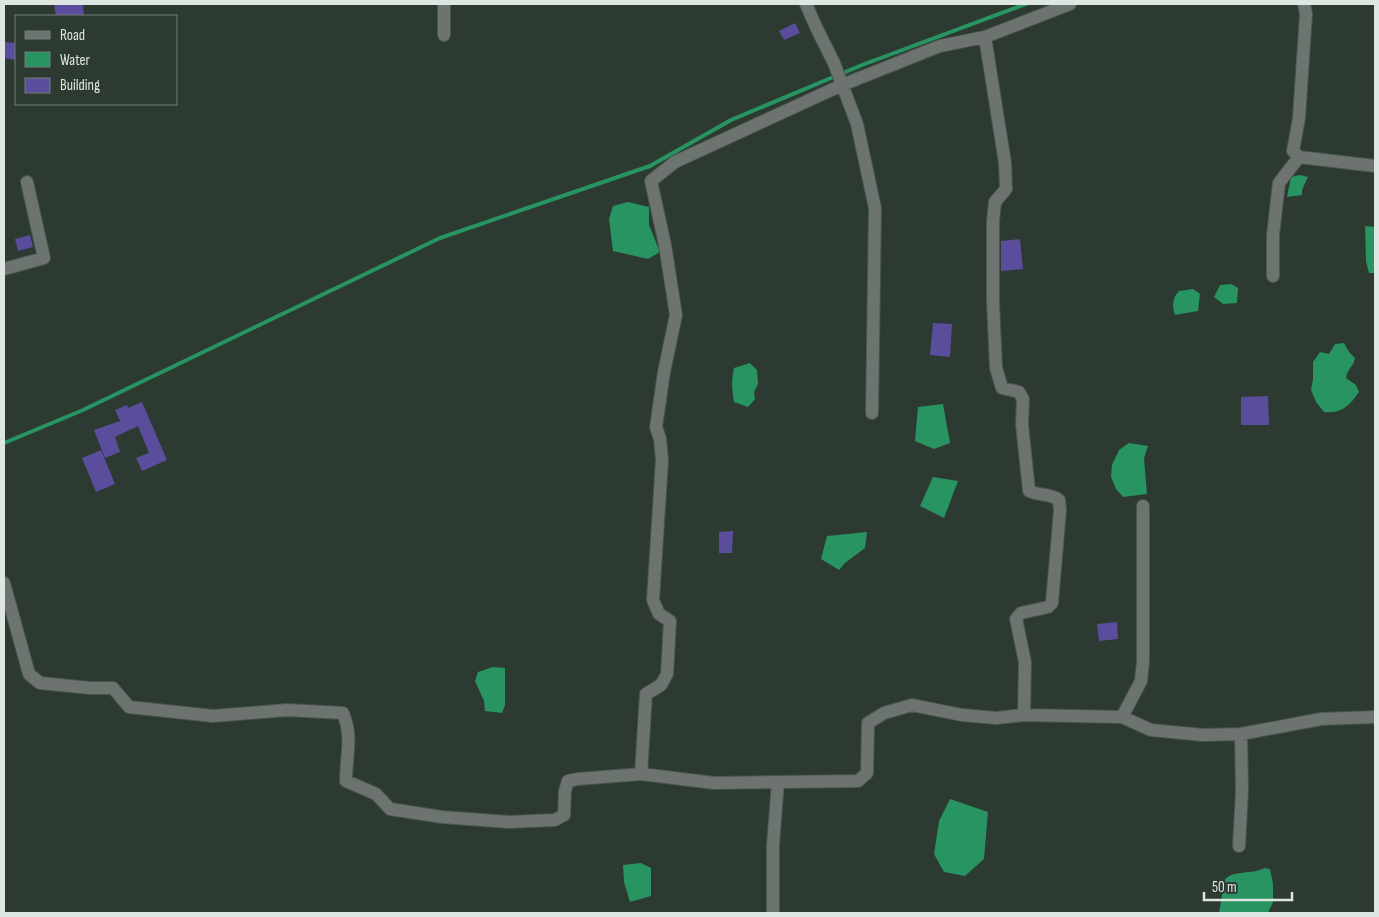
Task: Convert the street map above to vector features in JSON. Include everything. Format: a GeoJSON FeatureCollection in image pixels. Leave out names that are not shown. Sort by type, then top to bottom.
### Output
{"type":"FeatureCollection","features":[{"type":"Feature","properties":{"kind":"street"},"geometry":{"type":"LineString","coordinates":[[444,4],[444,35]]}},
{"type":"Feature","properties":{"kind":"street"},"geometry":{"type":"LineString","coordinates":[[806,4],[840,79],[856,124],[875,208],[872,413]]}},
{"type":"Feature","properties":{"kind":"street"},"geometry":{"type":"LineString","coordinates":[[640,774],[646,694],[661,685],[668,674],[670,621],[659,614],[653,600],[662,460],[660,439],[656,428],[664,372],[676,315],[666,245],[651,181],[676,162],[840,79],[940,46],[985,38],[1070,4]]}},
{"type":"Feature","properties":{"kind":"street"},"geometry":{"type":"LineString","coordinates":[[1304,4],[1306,14],[1299,118],[1293,150],[1299,157],[1375,166]]}},
{"type":"Feature","properties":{"kind":"street"},"geometry":{"type":"LineString","coordinates":[[985,38],[1005,163],[1006,189],[995,202],[993,221],[993,302],[996,368],[1002,388],[1019,392],[1023,399],[1022,424],[1029,491],[1036,495],[1054,496],[1058,500],[1060,510],[1052,603],[1048,607],[1021,612],[1016,619],[1025,662],[1024,715]]}},
{"type":"Feature","properties":{"kind":"street"},"geometry":{"type":"LineString","coordinates":[[1273,276],[1273,235],[1279,183],[1299,157]]}},
{"type":"Feature","properties":{"kind":"street"},"geometry":{"type":"LineString","coordinates":[[4,269],[44,258],[27,182]]}},
{"type":"Feature","properties":{"kind":"street"},"geometry":{"type":"LineString","coordinates":[[1122,718],[1141,682],[1143,506]]}},
{"type":"Feature","properties":{"kind":"street"},"geometry":{"type":"LineString","coordinates":[[4,583],[29,674],[40,683],[90,688],[113,688],[129,707],[213,716],[287,710],[343,713],[347,723],[350,744],[346,764],[346,781],[376,794],[390,810],[442,817],[500,821],[554,820],[564,815],[565,791],[568,781],[578,779],[640,774],[714,783],[858,781],[867,774],[868,723],[884,713],[912,705],[962,715],[996,718],[1024,715],[1122,718],[1151,730],[1203,735],[1241,734],[1321,719],[1375,717]]}},
{"type":"Feature","properties":{"kind":"street"},"geometry":{"type":"LineString","coordinates":[[1239,846],[1242,791],[1241,734]]}},
{"type":"Feature","properties":{"kind":"street"},"geometry":{"type":"LineString","coordinates":[[773,913],[773,845],[778,782]]}},
{"type":"Feature","properties":{"kind":"water"},"geometry":{"type":"Polygon","coordinates":[[[1300,175],[1308,177],[1302,190],[1302,195],[1287,197],[1291,177],[1300,175]]]}},
{"type":"Feature","properties":{"kind":"water"},"geometry":{"type":"Polygon","coordinates":[[[628,202],[649,207],[649,225],[660,252],[648,259],[613,251],[609,219],[613,206],[628,202]]]}},
{"type":"Feature","properties":{"kind":"water"},"geometry":{"type":"Polygon","coordinates":[[[1365,226],[1375,227],[1375,273],[1369,273],[1366,261],[1365,226]]]}},
{"type":"Feature","properties":{"kind":"water"},"geometry":{"type":"Polygon","coordinates":[[[1231,284],[1238,288],[1237,303],[1223,304],[1214,297],[1220,285],[1231,284]]]}},
{"type":"Feature","properties":{"kind":"water"},"geometry":{"type":"Polygon","coordinates":[[[1193,289],[1200,294],[1198,311],[1175,315],[1173,302],[1175,296],[1179,291],[1193,289]]]}},
{"type":"Feature","properties":{"kind":"water"},"geometry":{"type":"Polygon","coordinates":[[[1344,343],[1355,358],[1346,378],[1356,385],[1359,392],[1345,408],[1336,412],[1324,412],[1316,402],[1311,390],[1313,362],[1320,352],[1329,354],[1335,344],[1344,343]]]}},
{"type":"Feature","properties":{"kind":"water"},"geometry":{"type":"Polygon","coordinates":[[[750,363],[757,370],[758,384],[754,392],[755,399],[748,407],[734,402],[732,381],[734,368],[750,363]]]}},
{"type":"Feature","properties":{"kind":"water"},"geometry":{"type":"Polygon","coordinates":[[[943,404],[950,443],[934,449],[915,441],[918,407],[943,404]]]}},
{"type":"Feature","properties":{"kind":"water"},"geometry":{"type":"Polygon","coordinates":[[[1129,443],[1148,446],[1144,458],[1147,494],[1123,497],[1116,489],[1111,477],[1112,465],[1119,450],[1129,443]]]}},
{"type":"Feature","properties":{"kind":"water"},"geometry":{"type":"Polygon","coordinates":[[[933,477],[958,481],[944,518],[920,506],[933,477]]]}},
{"type":"Feature","properties":{"kind":"water"},"geometry":{"type":"Polygon","coordinates":[[[867,532],[865,548],[839,570],[821,559],[827,536],[867,532]]]}},
{"type":"Feature","properties":{"kind":"water"},"geometry":{"type":"Polygon","coordinates":[[[493,667],[505,668],[505,705],[502,713],[485,711],[484,701],[475,681],[478,672],[493,667]]]}},
{"type":"Feature","properties":{"kind":"water"},"geometry":{"type":"Polygon","coordinates":[[[950,799],[988,812],[984,859],[965,876],[944,872],[934,854],[939,821],[950,799]]]}},
{"type":"Feature","properties":{"kind":"water"},"geometry":{"type":"Polygon","coordinates":[[[641,863],[651,868],[651,896],[630,902],[624,882],[623,865],[641,863]]]}},
{"type":"Feature","properties":{"kind":"water"},"geometry":{"type":"Polygon","coordinates":[[[1265,868],[1270,869],[1273,884],[1273,902],[1268,913],[1219,913],[1222,895],[1220,887],[1225,879],[1235,874],[1265,868]]]}},
{"type":"Feature","properties":{"kind":"building"},"geometry":{"type":"Polygon","coordinates":[[[54,4],[83,4],[84,15],[56,15],[54,4]]]}},
{"type":"Feature","properties":{"kind":"building"},"geometry":{"type":"Polygon","coordinates":[[[795,23],[800,33],[784,40],[779,31],[795,23]]]}},
{"type":"Feature","properties":{"kind":"building"},"geometry":{"type":"Polygon","coordinates":[[[4,42],[15,43],[15,60],[4,58],[4,42]]]}},
{"type":"Feature","properties":{"kind":"building"},"geometry":{"type":"Polygon","coordinates":[[[30,235],[33,247],[18,251],[15,239],[30,235]]]}},
{"type":"Feature","properties":{"kind":"building"},"geometry":{"type":"Polygon","coordinates":[[[1020,239],[1023,269],[1001,271],[1001,241],[1020,239]]]}},
{"type":"Feature","properties":{"kind":"building"},"geometry":{"type":"Polygon","coordinates":[[[933,323],[952,324],[950,357],[930,355],[933,323]]]}},
{"type":"Feature","properties":{"kind":"building"},"geometry":{"type":"Polygon","coordinates":[[[1268,396],[1269,425],[1241,425],[1241,397],[1268,396]]]}},
{"type":"Feature","properties":{"kind":"building"},"geometry":{"type":"Polygon","coordinates":[[[142,402],[167,460],[142,471],[136,458],[149,453],[138,426],[115,437],[120,452],[105,458],[94,430],[120,421],[115,410],[127,405],[128,408],[142,402]]]}},
{"type":"Feature","properties":{"kind":"building"},"geometry":{"type":"Polygon","coordinates":[[[101,450],[115,484],[96,492],[82,458],[101,450]]]}},
{"type":"Feature","properties":{"kind":"building"},"geometry":{"type":"Polygon","coordinates":[[[733,531],[732,553],[719,553],[719,532],[733,531]]]}},
{"type":"Feature","properties":{"kind":"building"},"geometry":{"type":"Polygon","coordinates":[[[1117,622],[1118,639],[1099,641],[1097,624],[1117,622]]]}},
{"type":"Feature","properties":{"kind":"waterway"},"geometry":{"type":"LineString","coordinates":[[4,443],[83,410],[440,238],[650,166],[731,120],[862,65],[1026,4]]}}]}
